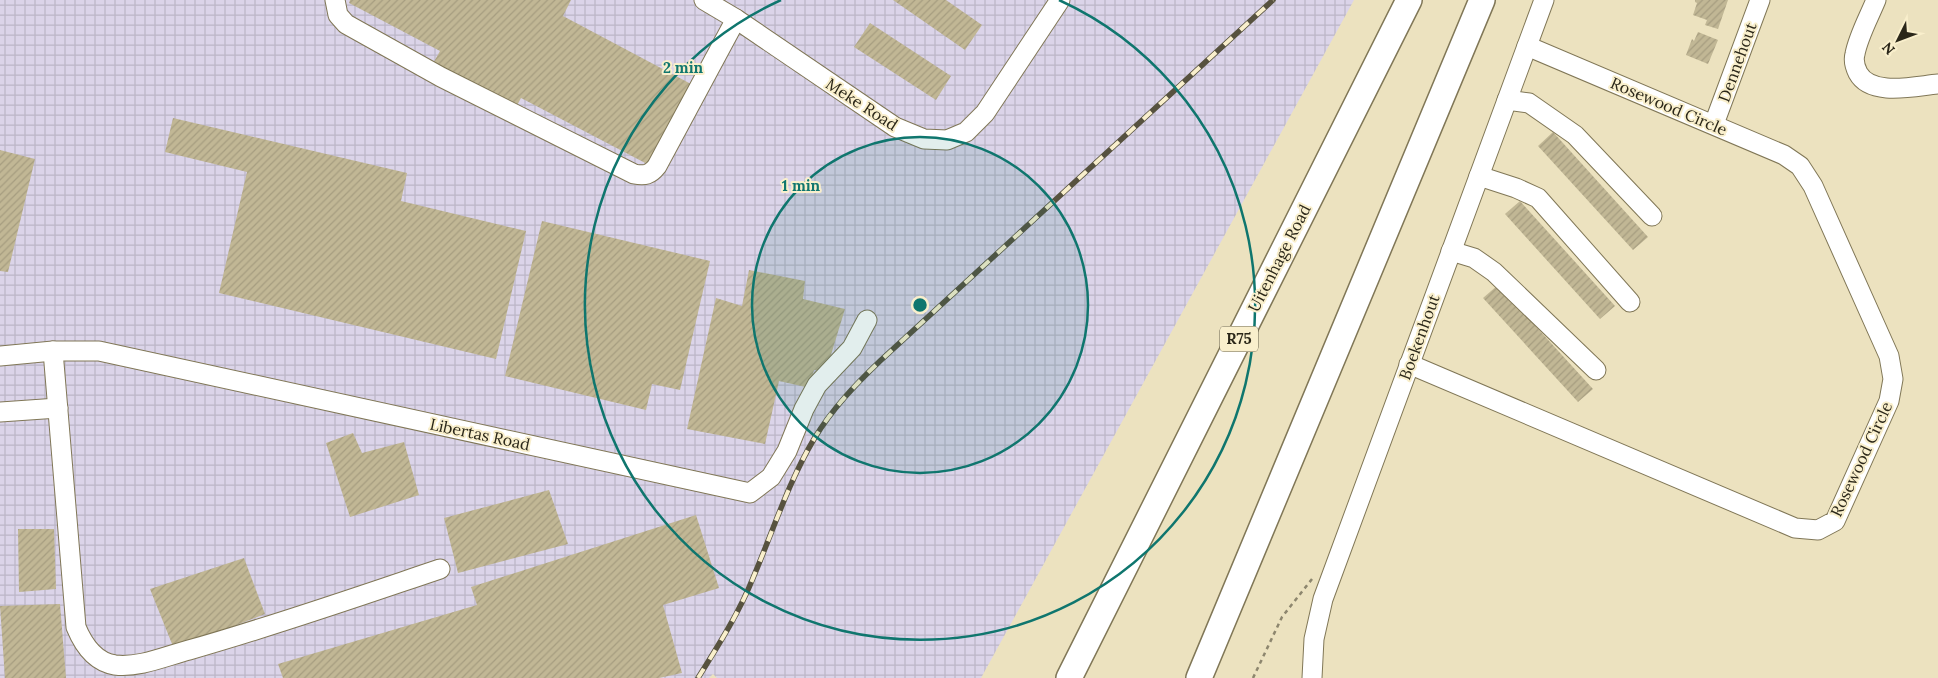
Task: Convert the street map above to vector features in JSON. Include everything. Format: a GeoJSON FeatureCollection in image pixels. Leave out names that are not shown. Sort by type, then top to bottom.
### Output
{"type":"FeatureCollection","features":[{"type":"Feature","properties":{"kind":"main road","name":"Uitenhage Road"},"geometry":{"type":"LineString","coordinates":[[1069,678],[1409,0]]}},
{"type":"Feature","properties":{"kind":"main road"},"geometry":{"type":"LineString","coordinates":[[1199,678],[1482,0]]}},
{"type":"Feature","properties":{"kind":"street"},"geometry":{"type":"LineString","coordinates":[[335,0],[338,15],[346,24],[441,77],[634,174],[643,176],[651,174],[657,166],[736,18]]}},
{"type":"Feature","properties":{"kind":"street","name":"Meke Road"},"geometry":{"type":"LineString","coordinates":[[704,0],[736,18],[895,127],[924,139],[947,140],[966,132],[985,113],[1060,0]]}},
{"type":"Feature","properties":{"kind":"street","name":"Boekenhout"},"geometry":{"type":"LineString","coordinates":[[1312,678],[1314,639],[1323,599],[1544,0]]}},
{"type":"Feature","properties":{"kind":"street","name":"Dennehout"},"geometry":{"type":"LineString","coordinates":[[1714,124],[1760,0]]}},
{"type":"Feature","properties":{"kind":"street"},"geometry":{"type":"LineString","coordinates":[[1876,0],[1855,55],[1856,69],[1860,77],[1869,85],[1883,88],[1938,84]]}},
{"type":"Feature","properties":{"kind":"street","name":"Rosewood Circle"},"geometry":{"type":"LineString","coordinates":[[1409,364],[1795,528],[1818,530],[1834,521],[1886,409],[1893,379],[1889,356],[1823,206],[1809,178],[1800,166],[1784,155],[1714,124],[1527,46]]}},
{"type":"Feature","properties":{"kind":"street"},"geometry":{"type":"LineString","coordinates":[[1507,100],[1529,103],[1575,135],[1652,216]]}},
{"type":"Feature","properties":{"kind":"street"},"geometry":{"type":"LineString","coordinates":[[1479,176],[1516,188],[1538,198],[1630,302]]}},
{"type":"Feature","properties":{"kind":"street"},"geometry":{"type":"LineString","coordinates":[[1451,251],[1474,258],[1494,272],[1596,370]]}},
{"type":"Feature","properties":{"kind":"street","name":"Libertas Road"},"geometry":{"type":"LineString","coordinates":[[0,356],[53,351],[99,351],[750,493],[771,477],[787,451],[816,385],[852,348],[867,320]]}},
{"type":"Feature","properties":{"kind":"street"},"geometry":{"type":"LineString","coordinates":[[53,351],[76,627],[82,641],[105,662],[132,671],[440,569]]}},
{"type":"Feature","properties":{"kind":"street"},"geometry":{"type":"LineString","coordinates":[[0,412],[58,408]]}},
{"type":"Feature","properties":{"kind":"shaded area"},"geometry":{"type":"Polygon","coordinates":[[[0,0],[1354,0],[981,678],[717,678],[713,674],[709,678],[0,678],[0,0]]]}},
{"type":"Feature","properties":{"kind":"building"},"geometry":{"type":"Polygon","coordinates":[[[350,0],[571,0],[563,16],[691,84],[649,165],[521,98],[514,111],[431,67],[440,51],[349,3],[350,0]]]}},
{"type":"Feature","properties":{"kind":"building"},"geometry":{"type":"Polygon","coordinates":[[[893,0],[946,0],[982,25],[965,50],[893,0]]]}},
{"type":"Feature","properties":{"kind":"building"},"geometry":{"type":"Polygon","coordinates":[[[1695,0],[1728,0],[1718,29],[1705,25],[1707,20],[1693,15],[1697,3],[1695,0]]]}},
{"type":"Feature","properties":{"kind":"building"},"geometry":{"type":"Polygon","coordinates":[[[870,23],[951,76],[936,100],[854,47],[870,23]]]}},
{"type":"Feature","properties":{"kind":"building"},"geometry":{"type":"Polygon","coordinates":[[[1698,32],[1718,40],[1708,64],[1686,55],[1692,39],[1694,41],[1698,32]]]}},
{"type":"Feature","properties":{"kind":"building"},"geometry":{"type":"Polygon","coordinates":[[[173,118],[407,173],[401,201],[526,231],[496,359],[219,293],[247,172],[165,152],[173,118]]]}},
{"type":"Feature","properties":{"kind":"building"},"geometry":{"type":"Polygon","coordinates":[[[1553,132],[1648,237],[1633,250],[1538,146],[1553,132]]]}},
{"type":"Feature","properties":{"kind":"building"},"geometry":{"type":"Polygon","coordinates":[[[0,150],[35,159],[8,272],[0,271],[0,150]]]}},
{"type":"Feature","properties":{"kind":"building"},"geometry":{"type":"Polygon","coordinates":[[[1520,201],[1615,306],[1600,319],[1505,214],[1520,201]]]}},
{"type":"Feature","properties":{"kind":"building"},"geometry":{"type":"Polygon","coordinates":[[[542,221],[710,261],[680,390],[652,384],[646,410],[505,376],[542,221]]]}},
{"type":"Feature","properties":{"kind":"building"},"geometry":{"type":"Polygon","coordinates":[[[749,270],[805,281],[803,299],[845,309],[826,371],[814,370],[810,388],[779,381],[765,444],[687,429],[716,298],[742,306],[749,270]]]}},
{"type":"Feature","properties":{"kind":"building"},"geometry":{"type":"Polygon","coordinates":[[[1498,285],[1593,389],[1578,402],[1483,298],[1498,285]]]}},
{"type":"Feature","properties":{"kind":"building"},"geometry":{"type":"Polygon","coordinates":[[[353,433],[362,453],[404,442],[419,495],[350,517],[326,443],[353,433]]]}},
{"type":"Feature","properties":{"kind":"building"},"geometry":{"type":"Polygon","coordinates":[[[549,490],[568,544],[458,573],[444,518],[549,490]]]}},
{"type":"Feature","properties":{"kind":"building"},"geometry":{"type":"Polygon","coordinates":[[[696,515],[719,588],[663,605],[682,673],[659,678],[283,678],[278,664],[477,605],[471,587],[696,515]]]}},
{"type":"Feature","properties":{"kind":"building"},"geometry":{"type":"Polygon","coordinates":[[[18,529],[54,529],[56,589],[19,592],[18,529]]]}},
{"type":"Feature","properties":{"kind":"building"},"geometry":{"type":"Polygon","coordinates":[[[244,558],[265,614],[174,649],[150,589],[244,558]]]}},
{"type":"Feature","properties":{"kind":"building"},"geometry":{"type":"Polygon","coordinates":[[[60,604],[66,678],[5,678],[0,606],[60,604]]]}},
{"type":"Feature","properties":{"kind":"railway"},"geometry":{"type":"LineString","coordinates":[[698,678],[741,604],[805,456],[821,428],[844,398],[880,361],[1273,0]]}}]}
